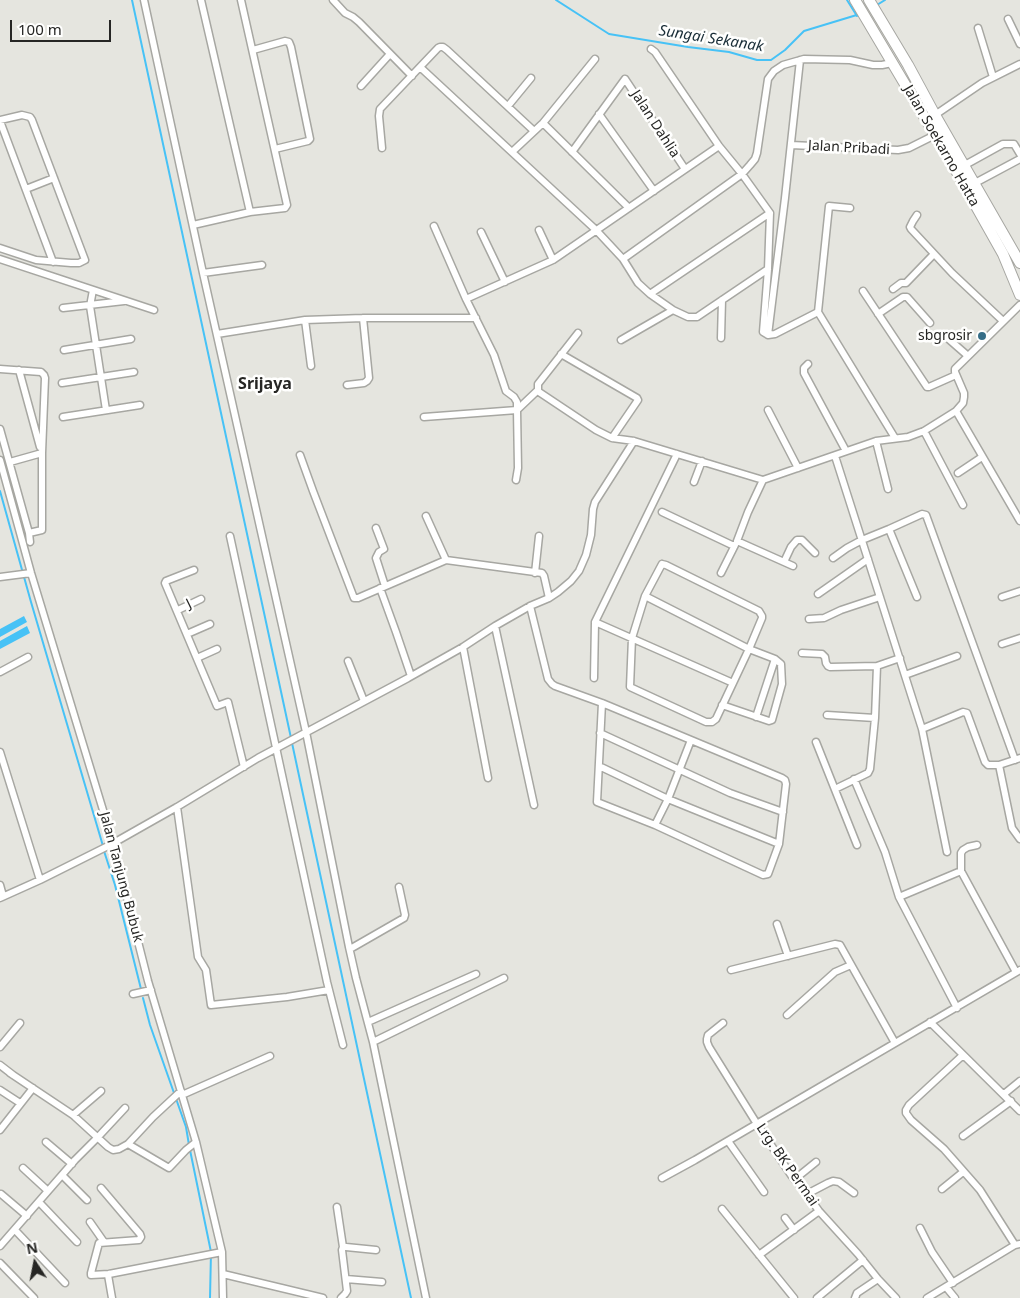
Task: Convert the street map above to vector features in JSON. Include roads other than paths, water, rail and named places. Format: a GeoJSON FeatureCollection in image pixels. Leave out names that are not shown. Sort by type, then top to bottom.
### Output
{"type":"FeatureCollection","features":[{"type":"Feature","properties":{"kind":"highway","name":"Jalan Soekarno Hatta"},"geometry":{"type":"LineString","coordinates":[[870,1],[935,115],[1016,250],[1020,262]]}},
{"type":"Feature","properties":{"kind":"highway","name":"Jalan Soekarno Hatta"},"geometry":{"type":"LineString","coordinates":[[858,4],[1003,254],[1020,295]]}},
{"type":"Feature","properties":{"kind":"street"},"geometry":{"type":"LineString","coordinates":[[144,0],[356,978],[373,1042],[426,1298]]}},
{"type":"Feature","properties":{"kind":"street"},"geometry":{"type":"LineString","coordinates":[[201,0],[250,212]]}},
{"type":"Feature","properties":{"kind":"street"},"geometry":{"type":"LineString","coordinates":[[193,225],[250,212],[287,207],[241,0]]}},
{"type":"Feature","properties":{"kind":"street"},"geometry":{"type":"LineString","coordinates":[[333,0],[345,13],[359,22],[412,76]]}},
{"type":"Feature","properties":{"kind":"street"},"geometry":{"type":"LineString","coordinates":[[1008,19],[1020,44]]}},
{"type":"Feature","properties":{"kind":"street"},"geometry":{"type":"LineString","coordinates":[[978,28],[994,77]]}},
{"type":"Feature","properties":{"kind":"street"},"geometry":{"type":"LineString","coordinates":[[253,50],[285,41],[291,47],[310,139],[275,149]]}},
{"type":"Feature","properties":{"kind":"street"},"geometry":{"type":"LineString","coordinates":[[382,148],[380,109],[438,48],[443,47],[534,131]]}},
{"type":"Feature","properties":{"kind":"street"},"geometry":{"type":"LineString","coordinates":[[651,49],[655,52],[719,146],[770,213],[764,334],[775,334],[818,312]]}},
{"type":"Feature","properties":{"kind":"street"},"geometry":{"type":"LineString","coordinates":[[361,86],[390,54]]}},
{"type":"Feature","properties":{"kind":"street"},"geometry":{"type":"LineString","coordinates":[[512,152],[542,123],[595,58]]}},
{"type":"Feature","properties":{"kind":"street"},"geometry":{"type":"LineString","coordinates":[[623,259],[742,174],[755,159],[758,153],[767,84],[774,71],[783,65],[804,59],[850,60],[873,65],[892,63]]}},
{"type":"Feature","properties":{"kind":"street"},"geometry":{"type":"LineString","coordinates":[[768,335],[800,60]]}},
{"type":"Feature","properties":{"kind":"street"},"geometry":{"type":"LineString","coordinates":[[935,115],[982,83],[1020,64]]}},
{"type":"Feature","properties":{"kind":"street"},"geometry":{"type":"LineString","coordinates":[[420,66],[596,230],[623,259],[638,283],[673,310],[688,317],[697,317],[768,269]]}},
{"type":"Feature","properties":{"kind":"street"},"geometry":{"type":"LineString","coordinates":[[508,106],[531,78]]}},
{"type":"Feature","properties":{"kind":"street","name":"Jalan Dahlia"},"geometry":{"type":"LineString","coordinates":[[600,114],[625,79],[685,169]]}},
{"type":"Feature","properties":{"kind":"street"},"geometry":{"type":"LineString","coordinates":[[572,152],[600,114],[654,190]]}},
{"type":"Feature","properties":{"kind":"street"},"geometry":{"type":"LineString","coordinates":[[0,248],[36,260],[53,262],[71,263],[86,260],[30,117],[22,115],[0,120],[53,262]]}},
{"type":"Feature","properties":{"kind":"street"},"geometry":{"type":"LineString","coordinates":[[542,123],[629,208]]}},
{"type":"Feature","properties":{"kind":"street","name":"Jalan Pribadi"},"geometry":{"type":"LineString","coordinates":[[791,145],[898,150],[909,148],[935,135]]}},
{"type":"Feature","properties":{"kind":"street"},"geometry":{"type":"LineString","coordinates":[[965,165],[1003,144],[1014,144],[1020,154]]}},
{"type":"Feature","properties":{"kind":"street"},"geometry":{"type":"LineString","coordinates":[[466,299],[553,260],[719,146]]}},
{"type":"Feature","properties":{"kind":"street"},"geometry":{"type":"LineString","coordinates":[[975,183],[1020,159]]}},
{"type":"Feature","properties":{"kind":"street"},"geometry":{"type":"LineString","coordinates":[[26,189],[54,178]]}},
{"type":"Feature","properties":{"kind":"street"},"geometry":{"type":"LineString","coordinates":[[850,208],[829,206],[818,312],[895,438]]}},
{"type":"Feature","properties":{"kind":"street"},"geometry":{"type":"LineString","coordinates":[[650,294],[770,213]]}},
{"type":"Feature","properties":{"kind":"street"},"geometry":{"type":"LineString","coordinates":[[917,215],[910,229],[952,273],[1004,321]]}},
{"type":"Feature","properties":{"kind":"street"},"geometry":{"type":"LineString","coordinates":[[434,226],[466,299],[494,355],[506,391],[513,395],[517,402],[518,468],[516,480]]}},
{"type":"Feature","properties":{"kind":"street"},"geometry":{"type":"LineString","coordinates":[[540,230],[553,260]]}},
{"type":"Feature","properties":{"kind":"street"},"geometry":{"type":"LineString","coordinates":[[481,232],[505,282]]}},
{"type":"Feature","properties":{"kind":"street"},"geometry":{"type":"LineString","coordinates":[[893,289],[906,282],[934,254]]}},
{"type":"Feature","properties":{"kind":"street"},"geometry":{"type":"LineString","coordinates":[[0,259],[154,310]]}},
{"type":"Feature","properties":{"kind":"street"},"geometry":{"type":"LineString","coordinates":[[203,273],[262,265]]}},
{"type":"Feature","properties":{"kind":"street"},"geometry":{"type":"LineString","coordinates":[[93,290],[90,306],[106,410]]}},
{"type":"Feature","properties":{"kind":"street"},"geometry":{"type":"LineString","coordinates":[[862,291],[927,387],[956,375]]}},
{"type":"Feature","properties":{"kind":"street"},"geometry":{"type":"LineString","coordinates":[[878,314],[903,297],[906,297],[930,323]]}},
{"type":"Feature","properties":{"kind":"street"},"geometry":{"type":"LineString","coordinates":[[63,308],[125,300]]}},
{"type":"Feature","properties":{"kind":"street"},"geometry":{"type":"LineString","coordinates":[[721,338],[722,300]]}},
{"type":"Feature","properties":{"kind":"street"},"geometry":{"type":"LineString","coordinates":[[578,333],[538,384],[539,392],[596,430],[612,438],[634,441],[763,480],[876,441],[908,437],[924,431],[956,411],[964,403],[964,393],[956,375],[956,369],[1020,305]]}},
{"type":"Feature","properties":{"kind":"street"},"geometry":{"type":"LineString","coordinates":[[621,340],[673,310]]}},
{"type":"Feature","properties":{"kind":"street"},"geometry":{"type":"LineString","coordinates":[[347,385],[367,382],[368,378],[363,318]]}},
{"type":"Feature","properties":{"kind":"street"},"geometry":{"type":"LineString","coordinates":[[217,334],[305,320],[476,318]]}},
{"type":"Feature","properties":{"kind":"street"},"geometry":{"type":"LineString","coordinates":[[305,320],[311,366]]}},
{"type":"Feature","properties":{"kind":"street"},"geometry":{"type":"LineString","coordinates":[[944,334],[968,356]]}},
{"type":"Feature","properties":{"kind":"street"},"geometry":{"type":"LineString","coordinates":[[64,350],[131,339]]}},
{"type":"Feature","properties":{"kind":"street"},"geometry":{"type":"LineString","coordinates":[[561,354],[637,398],[638,400],[612,438]]}},
{"type":"Feature","properties":{"kind":"street"},"geometry":{"type":"LineString","coordinates":[[808,364],[804,368],[804,373],[846,451]]}},
{"type":"Feature","properties":{"kind":"street"},"geometry":{"type":"LineString","coordinates":[[0,369],[41,372],[45,378],[42,453],[42,530],[22,540]]}},
{"type":"Feature","properties":{"kind":"street"},"geometry":{"type":"LineString","coordinates":[[20,370],[42,453]]}},
{"type":"Feature","properties":{"kind":"street"},"geometry":{"type":"LineString","coordinates":[[62,383],[134,372]]}},
{"type":"Feature","properties":{"kind":"street"},"geometry":{"type":"LineString","coordinates":[[424,417],[517,410],[538,390]]}},
{"type":"Feature","properties":{"kind":"street"},"geometry":{"type":"LineString","coordinates":[[63,417],[140,405]]}},
{"type":"Feature","properties":{"kind":"street"},"geometry":{"type":"LineString","coordinates":[[768,410],[798,468]]}},
{"type":"Feature","properties":{"kind":"street"},"geometry":{"type":"LineString","coordinates":[[956,411],[1020,521]]}},
{"type":"Feature","properties":{"kind":"street"},"geometry":{"type":"LineString","coordinates":[[0,429],[29,537]]}},
{"type":"Feature","properties":{"kind":"street"},"geometry":{"type":"LineString","coordinates":[[924,431],[964,505]]}},
{"type":"Feature","properties":{"kind":"street"},"geometry":{"type":"LineString","coordinates":[[0,885],[2,897],[112,844],[304,733],[463,647],[530,606],[549,598],[571,581],[579,571],[586,555],[591,535],[595,502],[634,441]]}},
{"type":"Feature","properties":{"kind":"street"},"geometry":{"type":"LineString","coordinates":[[876,441],[888,489]]}},
{"type":"Feature","properties":{"kind":"street"},"geometry":{"type":"LineString","coordinates":[[0,460],[42,453]]}},
{"type":"Feature","properties":{"kind":"street"},"geometry":{"type":"LineString","coordinates":[[300,454],[354,598],[358,598],[446,560],[542,573],[549,598]]}},
{"type":"Feature","properties":{"kind":"street"},"geometry":{"type":"LineString","coordinates":[[594,678],[595,622],[677,454]]}},
{"type":"Feature","properties":{"kind":"street"},"geometry":{"type":"LineString","coordinates":[[835,456],[922,729],[947,852]]}},
{"type":"Feature","properties":{"kind":"street"},"geometry":{"type":"LineString","coordinates":[[958,473],[982,457]]}},
{"type":"Feature","properties":{"kind":"street","name":"Jalan Tanjung Bubuk"},"geometry":{"type":"LineString","coordinates":[[0,460],[22,540],[28,573],[112,844],[195,1143],[223,1274],[223,1298]]}},
{"type":"Feature","properties":{"kind":"street"},"geometry":{"type":"LineString","coordinates":[[694,482],[702,461]]}},
{"type":"Feature","properties":{"kind":"street"},"geometry":{"type":"LineString","coordinates":[[722,573],[763,480]]}},
{"type":"Feature","properties":{"kind":"street"},"geometry":{"type":"LineString","coordinates":[[662,512],[793,566]]}},
{"type":"Feature","properties":{"kind":"street"},"geometry":{"type":"LineString","coordinates":[[833,558],[846,548],[862,540],[922,514],[928,518],[1017,759],[999,765],[988,765],[985,762],[967,713],[963,712],[922,729]]}},
{"type":"Feature","properties":{"kind":"street"},"geometry":{"type":"LineString","coordinates":[[426,516],[446,560]]}},
{"type":"Feature","properties":{"kind":"street"},"geometry":{"type":"LineString","coordinates":[[376,528],[384,549],[379,552],[376,558],[382,587],[411,676]]}},
{"type":"Feature","properties":{"kind":"street"},"geometry":{"type":"LineString","coordinates":[[890,529],[917,597]]}},
{"type":"Feature","properties":{"kind":"street"},"geometry":{"type":"LineString","coordinates":[[230,536],[279,748],[329,990],[343,1045]]}},
{"type":"Feature","properties":{"kind":"street"},"geometry":{"type":"LineString","coordinates":[[535,573],[539,536]]}},
{"type":"Feature","properties":{"kind":"street"},"geometry":{"type":"LineString","coordinates":[[784,562],[791,546],[797,540],[802,540],[815,553]]}},
{"type":"Feature","properties":{"kind":"street"},"geometry":{"type":"LineString","coordinates":[[818,594],[868,559]]}},
{"type":"Feature","properties":{"kind":"street"},"geometry":{"type":"LineString","coordinates":[[663,564],[759,611],[762,618],[716,719],[712,722],[706,722],[631,689],[632,638],[646,596],[663,564]]}},
{"type":"Feature","properties":{"kind":"street"},"geometry":{"type":"LineString","coordinates":[[194,570],[166,581],[166,585],[217,706],[228,702],[244,767]]}},
{"type":"Feature","properties":{"kind":"street"},"geometry":{"type":"LineString","coordinates":[[0,577],[28,573]]}},
{"type":"Feature","properties":{"kind":"street"},"geometry":{"type":"LineString","coordinates":[[1002,597],[1020,592]]}},
{"type":"Feature","properties":{"kind":"street"},"geometry":{"type":"LineString","coordinates":[[646,596],[749,649],[775,659],[781,665],[782,684],[773,720],[769,721],[722,705]]}},
{"type":"Feature","properties":{"kind":"street"},"geometry":{"type":"LineString","coordinates":[[809,619],[824,618],[841,610],[880,597]]}},
{"type":"Feature","properties":{"kind":"street","name":"J"},"geometry":{"type":"LineString","coordinates":[[178,610],[201,599]]}},
{"type":"Feature","properties":{"kind":"street"},"geometry":{"type":"LineString","coordinates":[[530,606],[549,681],[555,686],[602,703],[784,779],[786,784],[779,844],[768,874],[763,875],[655,825],[597,802],[602,703]]}},
{"type":"Feature","properties":{"kind":"street"},"geometry":{"type":"LineString","coordinates":[[595,622],[733,683]]}},
{"type":"Feature","properties":{"kind":"street"},"geometry":{"type":"LineString","coordinates":[[188,634],[210,624]]}},
{"type":"Feature","properties":{"kind":"street"},"geometry":{"type":"LineString","coordinates":[[495,626],[534,805]]}},
{"type":"Feature","properties":{"kind":"street"},"geometry":{"type":"LineString","coordinates":[[1002,644],[1020,638]]}},
{"type":"Feature","properties":{"kind":"street"},"geometry":{"type":"LineString","coordinates":[[463,647],[488,778]]}},
{"type":"Feature","properties":{"kind":"street"},"geometry":{"type":"LineString","coordinates":[[197,658],[217,649]]}},
{"type":"Feature","properties":{"kind":"street"},"geometry":{"type":"LineString","coordinates":[[802,653],[822,654],[828,666],[832,667],[877,666],[900,658]]}},
{"type":"Feature","properties":{"kind":"street"},"geometry":{"type":"LineString","coordinates":[[905,675],[957,656]]}},
{"type":"Feature","properties":{"kind":"street"},"geometry":{"type":"LineString","coordinates":[[0,672],[28,657]]}},
{"type":"Feature","properties":{"kind":"street"},"geometry":{"type":"LineString","coordinates":[[756,717],[775,659]]}},
{"type":"Feature","properties":{"kind":"street"},"geometry":{"type":"LineString","coordinates":[[348,661],[364,701]]}},
{"type":"Feature","properties":{"kind":"street"},"geometry":{"type":"LineString","coordinates":[[835,789],[869,772],[871,768],[877,666]]}},
{"type":"Feature","properties":{"kind":"street"},"geometry":{"type":"LineString","coordinates":[[827,716],[875,718]]}},
{"type":"Feature","properties":{"kind":"street"},"geometry":{"type":"LineString","coordinates":[[600,733],[730,793],[783,812]]}},
{"type":"Feature","properties":{"kind":"street"},"geometry":{"type":"LineString","coordinates":[[655,825],[668,799],[691,740]]}},
{"type":"Feature","properties":{"kind":"street"},"geometry":{"type":"LineString","coordinates":[[816,742],[857,846]]}},
{"type":"Feature","properties":{"kind":"street"},"geometry":{"type":"LineString","coordinates":[[0,752],[40,880]]}},
{"type":"Feature","properties":{"kind":"street"},"geometry":{"type":"LineString","coordinates":[[999,765],[1012,830],[1020,839]]}},
{"type":"Feature","properties":{"kind":"street"},"geometry":{"type":"LineString","coordinates":[[599,766],[668,799],[779,844]]}},
{"type":"Feature","properties":{"kind":"street"},"geometry":{"type":"LineString","coordinates":[[854,779],[885,852],[899,898],[957,1008]]}},
{"type":"Feature","properties":{"kind":"street"},"geometry":{"type":"LineString","coordinates":[[177,807],[198,957],[206,970],[211,1005],[287,997],[329,990]]}},
{"type":"Feature","properties":{"kind":"street"},"geometry":{"type":"LineString","coordinates":[[662,1178],[1018,971],[961,871],[961,853],[968,847],[977,846]]}},
{"type":"Feature","properties":{"kind":"street"},"geometry":{"type":"LineString","coordinates":[[899,898],[961,871]]}},
{"type":"Feature","properties":{"kind":"street"},"geometry":{"type":"LineString","coordinates":[[350,949],[404,918],[399,888]]}},
{"type":"Feature","properties":{"kind":"street"},"geometry":{"type":"LineString","coordinates":[[777,924],[788,956]]}},
{"type":"Feature","properties":{"kind":"street"},"geometry":{"type":"LineString","coordinates":[[732,970],[838,944],[843,947],[851,965],[895,1043]]}},
{"type":"Feature","properties":{"kind":"street"},"geometry":{"type":"LineString","coordinates":[[787,1015],[835,972],[851,965]]}},
{"type":"Feature","properties":{"kind":"street"},"geometry":{"type":"LineString","coordinates":[[368,1022],[476,974]]}},
{"type":"Feature","properties":{"kind":"street"},"geometry":{"type":"LineString","coordinates":[[373,1042],[504,978]]}},
{"type":"Feature","properties":{"kind":"street"},"geometry":{"type":"LineString","coordinates":[[133,994],[151,990]]}},
{"type":"Feature","properties":{"kind":"street"},"geometry":{"type":"LineString","coordinates":[[930,1022],[1020,1111]]}},
{"type":"Feature","properties":{"kind":"street"},"geometry":{"type":"LineString","coordinates":[[0,1047],[20,1023]]}},
{"type":"Feature","properties":{"kind":"street","name":"Lrg. BK Permai"},"geometry":{"type":"LineString","coordinates":[[722,1023],[708,1035],[707,1042],[757,1124],[794,1179],[819,1211],[896,1298]]}},
{"type":"Feature","properties":{"kind":"street"},"geometry":{"type":"LineString","coordinates":[[927,1298],[1018,1244],[980,1190],[944,1148],[911,1120],[906,1113],[909,1105],[963,1055]]}},
{"type":"Feature","properties":{"kind":"street"},"geometry":{"type":"LineString","coordinates":[[0,1065],[73,1115],[113,1150],[119,1150],[128,1144],[169,1101],[180,1093],[270,1056]]}},
{"type":"Feature","properties":{"kind":"street"},"geometry":{"type":"LineString","coordinates":[[1004,1094],[1020,1081]]}},
{"type":"Feature","properties":{"kind":"street"},"geometry":{"type":"LineString","coordinates":[[0,1130],[34,1088]]}},
{"type":"Feature","properties":{"kind":"street"},"geometry":{"type":"LineString","coordinates":[[0,1090],[20,1103]]}},
{"type":"Feature","properties":{"kind":"street"},"geometry":{"type":"LineString","coordinates":[[73,1115],[101,1090]]}},
{"type":"Feature","properties":{"kind":"street"},"geometry":{"type":"LineString","coordinates":[[962,1136],[1011,1101]]}},
{"type":"Feature","properties":{"kind":"street"},"geometry":{"type":"LineString","coordinates":[[1,1244],[125,1108]]}},
{"type":"Feature","properties":{"kind":"street"},"geometry":{"type":"LineString","coordinates":[[728,1141],[764,1192]]}},
{"type":"Feature","properties":{"kind":"street"},"geometry":{"type":"LineString","coordinates":[[46,1142],[72,1164]]}},
{"type":"Feature","properties":{"kind":"street"},"geometry":{"type":"LineString","coordinates":[[128,1144],[168,1168],[195,1143]]}},
{"type":"Feature","properties":{"kind":"street"},"geometry":{"type":"LineString","coordinates":[[794,1179],[816,1162]]}},
{"type":"Feature","properties":{"kind":"street"},"geometry":{"type":"LineString","coordinates":[[23,1168],[48,1191]]}},
{"type":"Feature","properties":{"kind":"street"},"geometry":{"type":"LineString","coordinates":[[942,1190],[963,1172]]}},
{"type":"Feature","properties":{"kind":"street"},"geometry":{"type":"LineString","coordinates":[[62,1175],[87,1200]]}},
{"type":"Feature","properties":{"kind":"street"},"geometry":{"type":"LineString","coordinates":[[807,1194],[833,1181],[839,1182],[854,1193]]}},
{"type":"Feature","properties":{"kind":"street"},"geometry":{"type":"LineString","coordinates":[[101,1188],[141,1236],[141,1239],[100,1243],[92,1275],[109,1274],[219,1253]]}},
{"type":"Feature","properties":{"kind":"street"},"geometry":{"type":"LineString","coordinates":[[1,1194],[27,1216]]}},
{"type":"Feature","properties":{"kind":"street"},"geometry":{"type":"LineString","coordinates":[[39,1202],[77,1242]]}},
{"type":"Feature","properties":{"kind":"street"},"geometry":{"type":"LineString","coordinates":[[337,1207],[347,1290],[340,1298]]}},
{"type":"Feature","properties":{"kind":"street"},"geometry":{"type":"LineString","coordinates":[[722,1209],[794,1298]]}},
{"type":"Feature","properties":{"kind":"street"},"geometry":{"type":"LineString","coordinates":[[759,1255],[819,1211]]}},
{"type":"Feature","properties":{"kind":"street"},"geometry":{"type":"LineString","coordinates":[[785,1218],[794,1230]]}},
{"type":"Feature","properties":{"kind":"street"},"geometry":{"type":"LineString","coordinates":[[90,1222],[104,1242]]}},
{"type":"Feature","properties":{"kind":"street"},"geometry":{"type":"LineString","coordinates":[[920,1228],[932,1252],[953,1283]]}},
{"type":"Feature","properties":{"kind":"street"},"geometry":{"type":"LineString","coordinates":[[14,1230],[66,1283]]}},
{"type":"Feature","properties":{"kind":"street"},"geometry":{"type":"LineString","coordinates":[[343,1247],[376,1250]]}},
{"type":"Feature","properties":{"kind":"street"},"geometry":{"type":"LineString","coordinates":[[817,1298],[863,1260]]}},
{"type":"Feature","properties":{"kind":"street"},"geometry":{"type":"LineString","coordinates":[[0,1263],[34,1298]]}},
{"type":"Feature","properties":{"kind":"street"},"geometry":{"type":"LineString","coordinates":[[109,1274],[112,1298]]}},
{"type":"Feature","properties":{"kind":"street"},"geometry":{"type":"LineString","coordinates":[[223,1274],[322,1298]]}},
{"type":"Feature","properties":{"kind":"street"},"geometry":{"type":"LineString","coordinates":[[346,1279],[382,1282]]}},
{"type":"Feature","properties":{"kind":"street"},"geometry":{"type":"LineString","coordinates":[[855,1298],[856,1293],[878,1279]]}},
{"type":"Feature","properties":{"kind":"street"},"geometry":{"type":"LineString","coordinates":[[946,1287],[955,1298]]}},
{"type":"Feature","properties":{"kind":"water"},"geometry":{"type":"Polygon","coordinates":[[[24,616],[27,622],[0,637],[0,629],[24,616]]]}},
{"type":"Feature","properties":{"kind":"water"},"geometry":{"type":"Polygon","coordinates":[[[27,626],[30,633],[0,649],[0,641],[27,626]]]}},
{"type":"Feature","properties":{"kind":"waterway"},"geometry":{"type":"LineString","coordinates":[[132,0],[291,738]]}},
{"type":"Feature","properties":{"kind":"waterway","name":"Sungai Sekanak"},"geometry":{"type":"LineString","coordinates":[[556,0],[609,34],[729,52],[757,60],[771,60],[785,50],[804,31],[860,14]]}},
{"type":"Feature","properties":{"kind":"waterway"},"geometry":{"type":"LineString","coordinates":[[847,0],[857,16]]}},
{"type":"Feature","properties":{"kind":"waterway","name":"Sungai Sekanak"},"geometry":{"type":"LineString","coordinates":[[877,5],[885,0]]}},
{"type":"Feature","properties":{"kind":"waterway"},"geometry":{"type":"LineString","coordinates":[[0,491],[103,846]]}},
{"type":"Feature","properties":{"kind":"waterway"},"geometry":{"type":"LineString","coordinates":[[292,743],[411,1298]]}},
{"type":"Feature","properties":{"kind":"waterway"},"geometry":{"type":"LineString","coordinates":[[104,851],[115,885],[141,989]]}},
{"type":"Feature","properties":{"kind":"waterway"},"geometry":{"type":"LineString","coordinates":[[143,998],[150,1025],[186,1127],[189,1145]]}},
{"type":"Feature","properties":{"kind":"waterway"},"geometry":{"type":"LineString","coordinates":[[190,1150],[211,1252],[210,1298]]}},
{"type":"Feature","properties":{"kind":"place","name":"sbgrosir"},"geometry":{"type":"Point","coordinates":[982,336]}},
{"type":"Feature","properties":{"kind":"district","name":"Srijaya"},"geometry":{"type":"Point","coordinates":[265,384]}}]}
